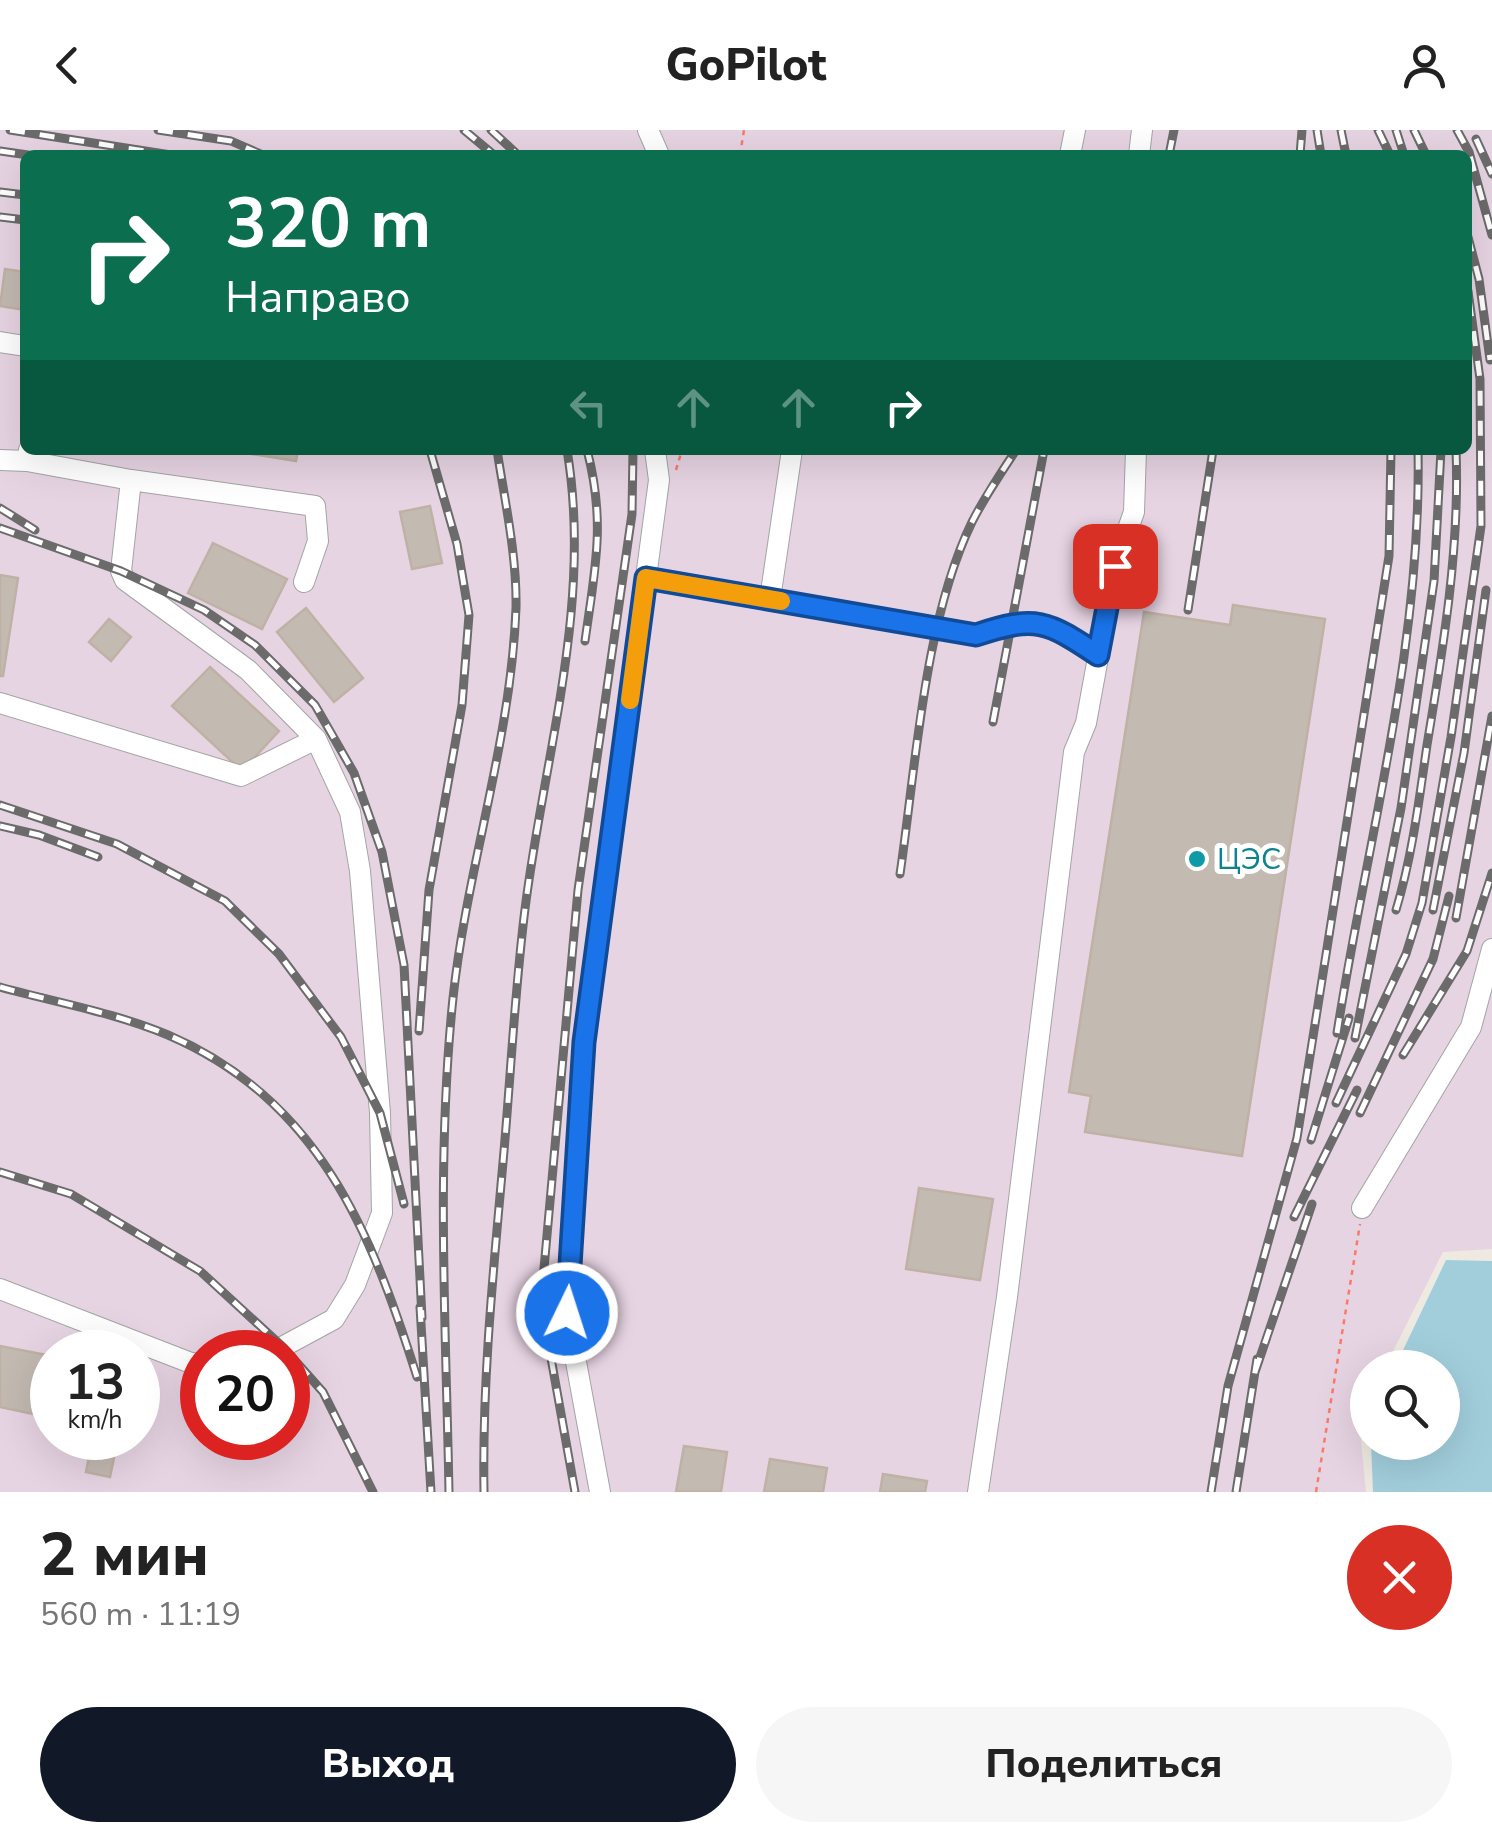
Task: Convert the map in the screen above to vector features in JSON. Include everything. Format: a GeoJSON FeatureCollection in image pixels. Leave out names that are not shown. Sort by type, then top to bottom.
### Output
{"type":"FeatureCollection","features":[{"type":"Feature","properties":{"kind":"lane"},"geometry":{"type":"LineString","coordinates":[[600,1492],[567,1313],[584,1042],[659,480],[656,455]]}},
{"type":"Feature","properties":{"kind":"lane"},"geometry":{"type":"LineString","coordinates":[[770,599],[791,455]]}},
{"type":"Feature","properties":{"kind":"lane"},"geometry":{"type":"LineString","coordinates":[[978,1492],[1007,1297],[1074,752],[1086,722],[1115,566],[1134,512],[1136,455]]}},
{"type":"Feature","properties":{"kind":"lane"},"geometry":{"type":"LineString","coordinates":[[0,460],[28,456],[131,480],[315,506],[318,541],[304,582]]}},
{"type":"Feature","properties":{"kind":"lane"},"geometry":{"type":"LineString","coordinates":[[131,480],[121,571],[124,580],[248,670],[316,739],[350,812],[360,871],[380,1112],[382,1213],[355,1285],[334,1319],[310,1332]]}},
{"type":"Feature","properties":{"kind":"lane"},"geometry":{"type":"LineString","coordinates":[[646,578],[976,635],[1019,621],[1058,628],[1098,655]]}},
{"type":"Feature","properties":{"kind":"lane"},"geometry":{"type":"LineString","coordinates":[[0,703],[241,776],[316,739]]}},
{"type":"Feature","properties":{"kind":"lane"},"geometry":{"type":"LineString","coordinates":[[1362,1208],[1471,1027],[1492,949]]}},
{"type":"Feature","properties":{"kind":"lane"},"geometry":{"type":"LineString","coordinates":[[0,1288],[180,1359]]}},
{"type":"Feature","properties":{"kind":"path"},"geometry":{"type":"LineString","coordinates":[[672,480],[680,455]]}},
{"type":"Feature","properties":{"kind":"path"},"geometry":{"type":"LineString","coordinates":[[1316,1492],[1362,1208]]}},
{"type":"Feature","properties":{"kind":"shaded area"},"geometry":{"type":"Polygon","coordinates":[[[0,130],[1492,130],[1492,1249],[1443,1252],[1394,1350],[1350,1350],[1350,1460],[1363,1460],[1366,1492],[0,1492],[0,130]]]}},
{"type":"Feature","properties":{"kind":"water"},"geometry":{"type":"Polygon","coordinates":[[[1446,1260],[1492,1261],[1492,1492],[1373,1492],[1372,1460],[1460,1460],[1460,1350],[1403,1350],[1446,1260]]]}},
{"type":"Feature","properties":{"kind":"building"},"geometry":{"type":"Polygon","coordinates":[[[5,269],[20,271],[20,309],[0,306],[5,269]]]}},
{"type":"Feature","properties":{"kind":"building"},"geometry":{"type":"Polygon","coordinates":[[[258,455],[297,455],[296,461],[258,455]]]}},
{"type":"Feature","properties":{"kind":"building"},"geometry":{"type":"Polygon","coordinates":[[[430,506],[442,563],[412,569],[400,512],[430,506]]]}},
{"type":"Feature","properties":{"kind":"building"},"geometry":{"type":"Polygon","coordinates":[[[213,543],[287,579],[262,629],[188,593],[213,543]]]}},
{"type":"Feature","properties":{"kind":"building"},"geometry":{"type":"Polygon","coordinates":[[[0,575],[18,578],[3,676],[0,676],[0,575]]]}},
{"type":"Feature","properties":{"kind":"building","name":"ЦЭС"},"geometry":{"type":"Polygon","coordinates":[[[1233,605],[1325,619],[1242,1156],[1085,1132],[1091,1096],[1069,1092],[1144,612],[1230,625],[1233,605]]]}},
{"type":"Feature","properties":{"kind":"building"},"geometry":{"type":"Polygon","coordinates":[[[306,608],[363,678],[334,702],[277,632],[306,608]]]}},
{"type":"Feature","properties":{"kind":"building"},"geometry":{"type":"Polygon","coordinates":[[[109,619],[131,637],[111,661],[89,642],[109,619]]]}},
{"type":"Feature","properties":{"kind":"building"},"geometry":{"type":"Polygon","coordinates":[[[210,667],[279,731],[242,771],[172,706],[210,667]]]}},
{"type":"Feature","properties":{"kind":"building"},"geometry":{"type":"Polygon","coordinates":[[[919,1188],[993,1199],[980,1280],[906,1269],[919,1188]]]}},
{"type":"Feature","properties":{"kind":"building"},"geometry":{"type":"Polygon","coordinates":[[[0,1346],[30,1352],[30,1413],[0,1407],[0,1346]]]}},
{"type":"Feature","properties":{"kind":"building"},"geometry":{"type":"Polygon","coordinates":[[[684,1446],[727,1452],[721,1492],[676,1492],[684,1446]]]}},
{"type":"Feature","properties":{"kind":"building"},"geometry":{"type":"Polygon","coordinates":[[[770,1459],[827,1468],[823,1492],[764,1492],[770,1459]]]}},
{"type":"Feature","properties":{"kind":"building"},"geometry":{"type":"Polygon","coordinates":[[[88,1460],[113,1460],[110,1477],[86,1472],[88,1460]]]}},
{"type":"Feature","properties":{"kind":"building"},"geometry":{"type":"Polygon","coordinates":[[[883,1474],[927,1481],[925,1492],[880,1492],[883,1474]]]}},
{"type":"Feature","properties":{"kind":"railway"},"geometry":{"type":"LineString","coordinates":[[10,130],[139,150]]}},
{"type":"Feature","properties":{"kind":"railway"},"geometry":{"type":"LineString","coordinates":[[158,130],[231,141],[252,150]]}},
{"type":"Feature","properties":{"kind":"railway"},"geometry":{"type":"LineString","coordinates":[[464,130],[488,150]]}},
{"type":"Feature","properties":{"kind":"railway"},"geometry":{"type":"LineString","coordinates":[[491,130],[513,150]]}},
{"type":"Feature","properties":{"kind":"railway"},"geometry":{"type":"LineString","coordinates":[[1170,150],[1174,130]]}},
{"type":"Feature","properties":{"kind":"railway"},"geometry":{"type":"LineString","coordinates":[[1300,150],[1302,130]]}},
{"type":"Feature","properties":{"kind":"railway"},"geometry":{"type":"LineString","coordinates":[[1317,130],[1320,150]]}},
{"type":"Feature","properties":{"kind":"railway"},"geometry":{"type":"LineString","coordinates":[[1341,130],[1345,150]]}},
{"type":"Feature","properties":{"kind":"railway"},"geometry":{"type":"LineString","coordinates":[[1378,130],[1388,150]]}},
{"type":"Feature","properties":{"kind":"railway"},"geometry":{"type":"LineString","coordinates":[[1396,130],[1402,150]]}},
{"type":"Feature","properties":{"kind":"railway"},"geometry":{"type":"LineString","coordinates":[[1414,130],[1424,150]]}},
{"type":"Feature","properties":{"kind":"railway"},"geometry":{"type":"LineString","coordinates":[[1457,130],[1468,150]]}},
{"type":"Feature","properties":{"kind":"railway"},"geometry":{"type":"LineString","coordinates":[[1476,139],[1492,174]]}},
{"type":"Feature","properties":{"kind":"railway"},"geometry":{"type":"LineString","coordinates":[[0,151],[20,154]]}},
{"type":"Feature","properties":{"kind":"railway"},"geometry":{"type":"LineString","coordinates":[[1472,163],[1492,235]]}},
{"type":"Feature","properties":{"kind":"railway"},"geometry":{"type":"LineString","coordinates":[[0,192],[20,194]]}},
{"type":"Feature","properties":{"kind":"railway"},"geometry":{"type":"LineString","coordinates":[[0,217],[20,219]]}},
{"type":"Feature","properties":{"kind":"railway"},"geometry":{"type":"LineString","coordinates":[[1472,252],[1490,360]]}},
{"type":"Feature","properties":{"kind":"railway"},"geometry":{"type":"LineString","coordinates":[[1336,1103],[1406,954],[1422,903],[1451,737],[1481,526],[1480,379],[1472,320]]}},
{"type":"Feature","properties":{"kind":"railway"},"geometry":{"type":"LineString","coordinates":[[419,1031],[429,890],[462,705],[469,615],[457,544],[431,455]]}},
{"type":"Feature","properties":{"kind":"railway"},"geometry":{"type":"LineString","coordinates":[[449,1492],[444,1245],[448,1060],[468,900],[506,707],[516,608],[513,549],[498,455]]}},
{"type":"Feature","properties":{"kind":"railway"},"geometry":{"type":"LineString","coordinates":[[484,1492],[490,1322],[518,969],[570,623],[574,566],[568,455]]}},
{"type":"Feature","properties":{"kind":"railway"},"geometry":{"type":"LineString","coordinates":[[585,641],[597,523],[588,455]]}},
{"type":"Feature","properties":{"kind":"railway"},"geometry":{"type":"LineString","coordinates":[[575,1492],[541,1302],[578,890],[632,514],[633,455]]}},
{"type":"Feature","properties":{"kind":"railway"},"geometry":{"type":"LineString","coordinates":[[900,874],[924,694],[943,603],[972,522],[1013,455]]}},
{"type":"Feature","properties":{"kind":"railway"},"geometry":{"type":"LineString","coordinates":[[993,722],[1043,455]]}},
{"type":"Feature","properties":{"kind":"railway"},"geometry":{"type":"LineString","coordinates":[[1188,610],[1212,455]]}},
{"type":"Feature","properties":{"kind":"railway"},"geometry":{"type":"LineString","coordinates":[[1211,1492],[1228,1386],[1297,1138],[1389,556],[1391,455]]}},
{"type":"Feature","properties":{"kind":"railway"},"geometry":{"type":"LineString","coordinates":[[1337,1033],[1402,670],[1417,524],[1418,455]]}},
{"type":"Feature","properties":{"kind":"railway"},"geometry":{"type":"LineString","coordinates":[[1355,1038],[1401,808],[1434,581],[1441,455]]}},
{"type":"Feature","properties":{"kind":"railway"},"geometry":{"type":"LineString","coordinates":[[1396,910],[1414,829],[1444,635],[1453,561],[1456,455]]}},
{"type":"Feature","properties":{"kind":"railway"},"geometry":{"type":"LineString","coordinates":[[0,508],[35,530]]}},
{"type":"Feature","properties":{"kind":"railway"},"geometry":{"type":"LineString","coordinates":[[0,528],[121,571],[204,610],[255,645],[315,705],[354,773],[382,852],[404,965],[422,1318]]}},
{"type":"Feature","properties":{"kind":"railway"},"geometry":{"type":"LineString","coordinates":[[1433,910],[1464,753],[1486,590]]}},
{"type":"Feature","properties":{"kind":"railway"},"geometry":{"type":"LineString","coordinates":[[1456,918],[1492,716]]}},
{"type":"Feature","properties":{"kind":"railway"},"geometry":{"type":"LineString","coordinates":[[0,805],[117,844],[225,901],[279,954],[341,1037],[380,1113],[404,1204]]}},
{"type":"Feature","properties":{"kind":"railway"},"geometry":{"type":"LineString","coordinates":[[0,826],[39,835],[98,857]]}},
{"type":"Feature","properties":{"kind":"railway"},"geometry":{"type":"LineString","coordinates":[[1403,1055],[1467,951],[1492,873]]}},
{"type":"Feature","properties":{"kind":"railway"},"geometry":{"type":"LineString","coordinates":[[1360,1113],[1433,959],[1449,896]]}},
{"type":"Feature","properties":{"kind":"railway"},"geometry":{"type":"LineString","coordinates":[[0,987],[106,1014],[168,1035],[220,1062],[264,1095],[301,1133],[358,1222],[380,1271],[417,1377]]}},
{"type":"Feature","properties":{"kind":"railway"},"geometry":{"type":"LineString","coordinates":[[1311,1140],[1349,1018]]}},
{"type":"Feature","properties":{"kind":"railway"},"geometry":{"type":"LineString","coordinates":[[1294,1217],[1357,1090]]}},
{"type":"Feature","properties":{"kind":"railway"},"geometry":{"type":"LineString","coordinates":[[0,1172],[71,1194],[200,1271],[283,1347],[323,1392],[373,1492]]}},
{"type":"Feature","properties":{"kind":"railway"},"geometry":{"type":"LineString","coordinates":[[1255,1372],[1312,1204]]}},
{"type":"Feature","properties":{"kind":"railway"},"geometry":{"type":"LineString","coordinates":[[420,1307],[431,1492]]}},
{"type":"Feature","properties":{"kind":"railway"},"geometry":{"type":"LineString","coordinates":[[1236,1492],[1257,1359]]}},
{"type":"Feature","properties":{"kind":"slow traffic"},"geometry":{"type":"LineString","coordinates":[[630,700],[646,578],[781,601]]}},
{"type":"Feature","properties":{"kind":"place","name":"ЦЭС"},"geometry":{"type":"Point","coordinates":[1197,859]}},
{"type":"Feature","properties":{"kind":"route"},"geometry":{"type":"LineString","coordinates":[[567,1313],[584,1042],[646,578],[976,635],[1019,621],[1058,628],[1098,655],[1115,566]]}}]}
